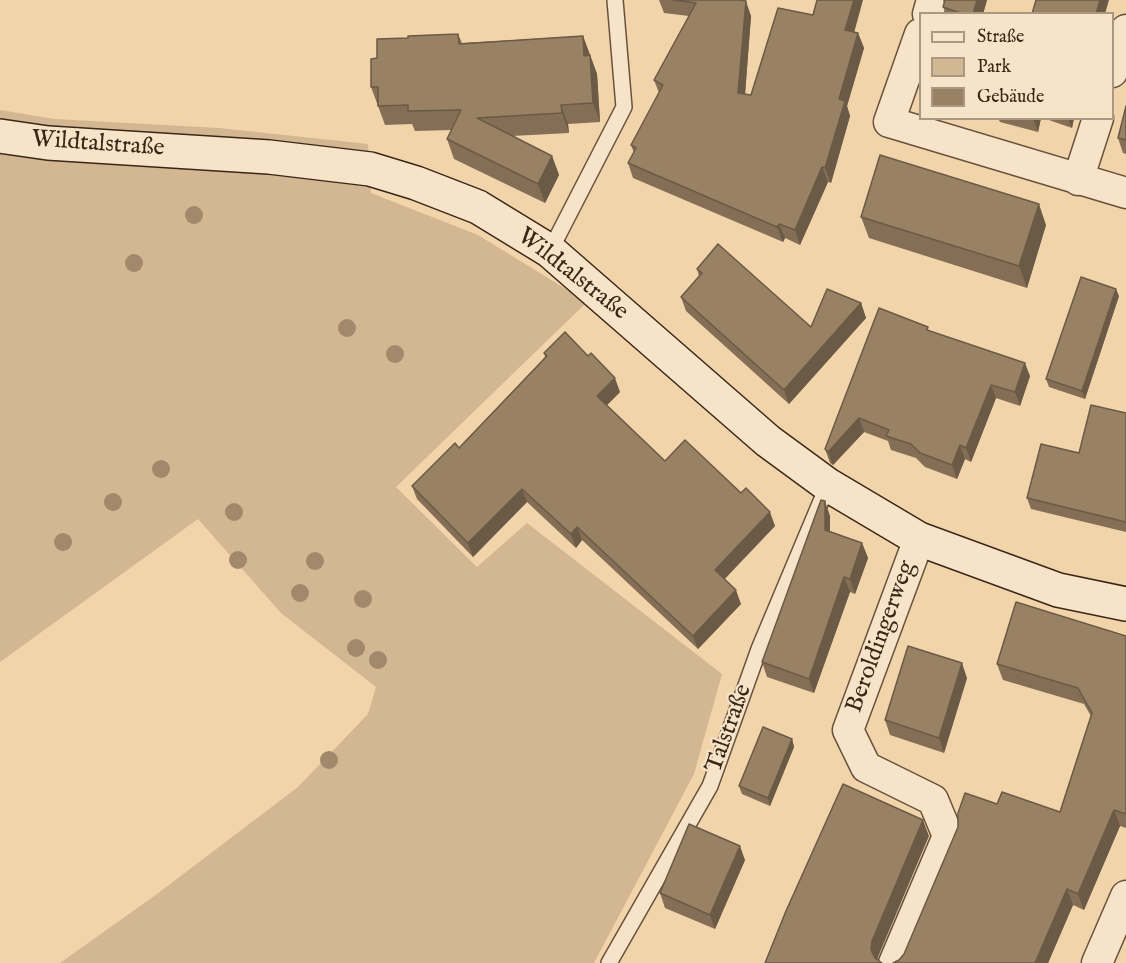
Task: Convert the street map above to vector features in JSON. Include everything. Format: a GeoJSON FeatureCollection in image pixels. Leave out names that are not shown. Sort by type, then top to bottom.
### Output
{"type":"FeatureCollection","features":[{"type":"Feature","properties":{"kind":"street"},"geometry":{"type":"LineString","coordinates":[[1114,69],[1126,30]]}},
{"type":"Feature","properties":{"kind":"street"},"geometry":{"type":"LineString","coordinates":[[919,40],[889,122],[1126,193]]}},
{"type":"Feature","properties":{"kind":"street"},"geometry":{"type":"LineString","coordinates":[[1083,181],[1098,120]]}},
{"type":"Feature","properties":{"kind":"street","name":"Wildtalstraße"},"geometry":{"type":"LineString","coordinates":[[0,136],[48,143],[269,157],[370,169],[416,183],[478,207],[550,251],[768,441],[828,485],[912,536]]}},
{"type":"Feature","properties":{"kind":"street"},"geometry":{"type":"LineString","coordinates":[[912,536],[1058,590],[1126,604]]}},
{"type":"Feature","properties":{"kind":"street","name":"Beroldingerweg"},"geometry":{"type":"LineString","coordinates":[[894,963],[948,836],[933,800],[866,767],[848,730],[912,536]]}},
{"type":"Feature","properties":{"kind":"street"},"geometry":{"type":"LineString","coordinates":[[1097,963],[1126,896]]}},
{"type":"Feature","properties":{"kind":"lane"},"geometry":{"type":"LineString","coordinates":[[550,251],[624,107],[615,0]]}},
{"type":"Feature","properties":{"kind":"lane","name":"Talstraße"},"geometry":{"type":"LineString","coordinates":[[609,963],[710,786],[759,649],[828,485]]}},
{"type":"Feature","properties":{"kind":"green space"},"geometry":{"type":"Polygon","coordinates":[[[0,110],[55,119],[219,128],[368,144],[371,193],[478,235],[587,302],[396,487],[477,567],[527,523],[722,674],[694,774],[594,963],[60,963],[157,894],[298,787],[368,714],[376,687],[281,613],[198,519],[0,662],[0,110]]]}},
{"type":"Feature","properties":{"kind":"building"},"geometry":{"type":"Polygon","coordinates":[[[673,0],[746,1],[738,93],[751,95],[778,8],[813,15],[817,0],[854,0],[845,30],[858,33],[839,99],[845,101],[825,168],[822,167],[795,230],[779,224],[777,227],[628,163],[636,148],[631,145],[663,85],[654,80],[696,3],[673,0]]]}},
{"type":"Feature","properties":{"kind":"building"},"geometry":{"type":"Polygon","coordinates":[[[945,0],[977,0],[974,12],[957,12],[943,7],[945,0]]]}},
{"type":"Feature","properties":{"kind":"building"},"geometry":{"type":"Polygon","coordinates":[[[1036,0],[1100,0],[1097,12],[1033,12],[1036,0]]]}},
{"type":"Feature","properties":{"kind":"building"},"geometry":{"type":"Polygon","coordinates":[[[458,34],[459,44],[583,36],[584,56],[590,55],[593,103],[561,105],[562,113],[477,118],[552,156],[538,184],[447,139],[461,110],[408,111],[408,105],[378,106],[378,87],[371,87],[371,59],[377,58],[377,39],[458,34]]]}},
{"type":"Feature","properties":{"kind":"building"},"geometry":{"type":"Polygon","coordinates":[[[1126,106],[1126,140],[1118,138],[1126,106]]]}},
{"type":"Feature","properties":{"kind":"building"},"geometry":{"type":"Polygon","coordinates":[[[880,155],[1039,204],[1019,266],[861,217],[880,155]]]}},
{"type":"Feature","properties":{"kind":"building"},"geometry":{"type":"Polygon","coordinates":[[[718,244],[811,327],[827,289],[861,303],[784,390],[681,297],[702,273],[697,269],[718,244]]]}},
{"type":"Feature","properties":{"kind":"building"},"geometry":{"type":"Polygon","coordinates":[[[1081,277],[1116,289],[1082,391],[1046,379],[1081,277]]]}},
{"type":"Feature","properties":{"kind":"building"},"geometry":{"type":"Polygon","coordinates":[[[879,308],[928,327],[927,330],[1025,363],[1015,392],[991,385],[966,448],[960,445],[952,465],[920,453],[911,444],[886,436],[889,430],[859,418],[828,452],[825,449],[879,308]]]}},
{"type":"Feature","properties":{"kind":"building"},"geometry":{"type":"Polygon","coordinates":[[[565,332],[588,356],[591,353],[615,378],[597,396],[665,461],[685,440],[741,493],[746,488],[770,512],[715,570],[736,590],[693,636],[577,527],[571,534],[522,489],[468,543],[412,486],[455,443],[459,448],[547,356],[544,353],[565,332]]]}},
{"type":"Feature","properties":{"kind":"building"},"geometry":{"type":"Polygon","coordinates":[[[1091,405],[1126,413],[1126,522],[1027,498],[1041,444],[1079,453],[1091,405]]]}},
{"type":"Feature","properties":{"kind":"building"},"geometry":{"type":"Polygon","coordinates":[[[821,500],[825,501],[825,530],[862,543],[850,579],[844,577],[809,679],[762,662],[821,500]]]}},
{"type":"Feature","properties":{"kind":"building"},"geometry":{"type":"Polygon","coordinates":[[[1016,602],[1126,636],[1126,814],[1114,810],[1078,894],[1067,889],[1035,963],[893,963],[904,954],[958,827],[958,813],[965,793],[997,804],[1002,792],[1060,812],[1092,713],[1078,688],[997,664],[1016,602]]]}},
{"type":"Feature","properties":{"kind":"building"},"geometry":{"type":"Polygon","coordinates":[[[908,646],[962,663],[939,738],[885,720],[908,646]]]}},
{"type":"Feature","properties":{"kind":"building"},"geometry":{"type":"Polygon","coordinates":[[[763,727],[792,739],[768,798],[739,786],[763,727]]]}},
{"type":"Feature","properties":{"kind":"building"},"geometry":{"type":"Polygon","coordinates":[[[843,784],[923,820],[872,941],[871,950],[875,958],[882,963],[765,963],[786,911],[843,784]]]}},
{"type":"Feature","properties":{"kind":"building"},"geometry":{"type":"Polygon","coordinates":[[[689,824],[740,846],[710,915],[660,893],[689,824]]]}}]}
